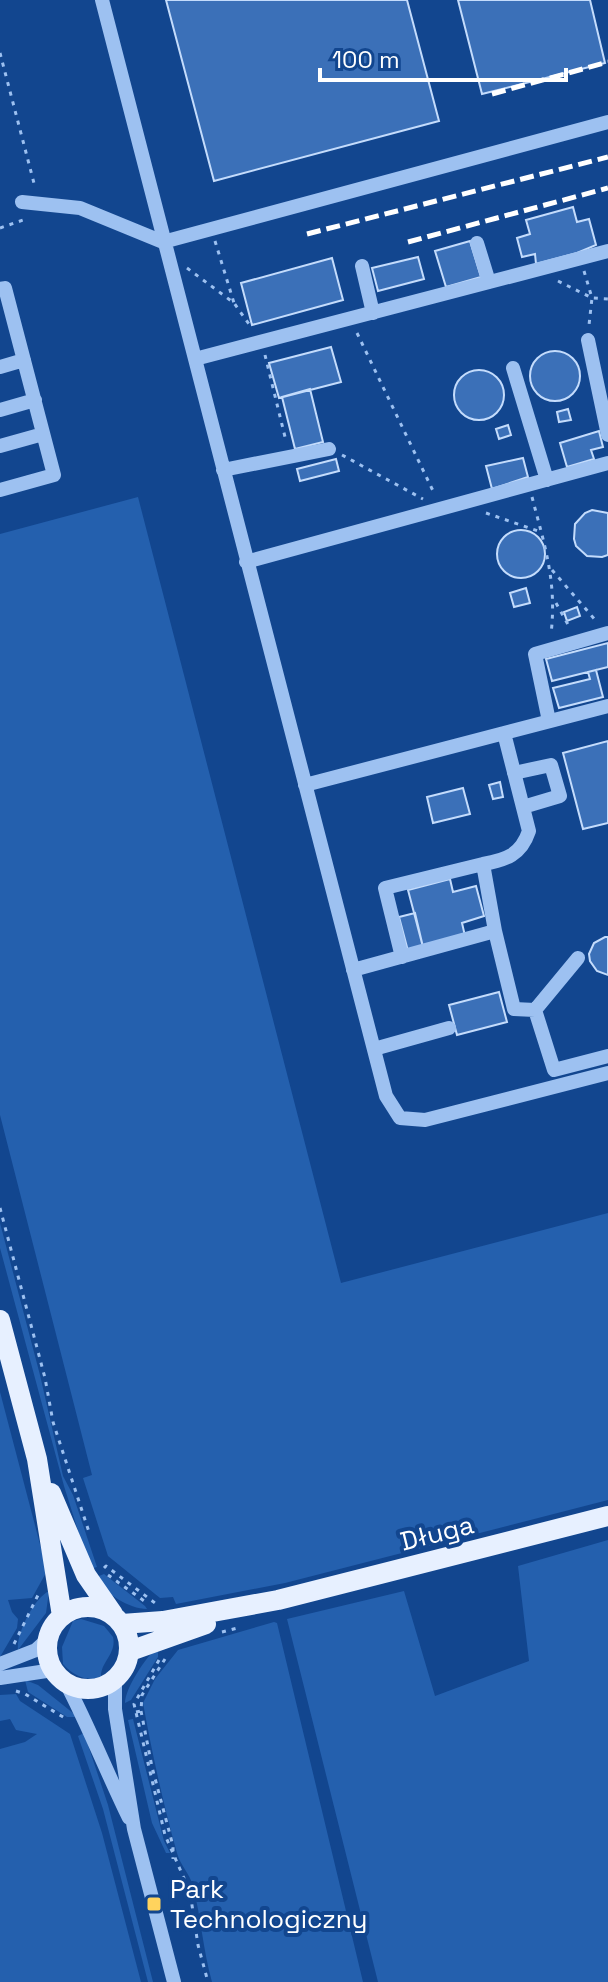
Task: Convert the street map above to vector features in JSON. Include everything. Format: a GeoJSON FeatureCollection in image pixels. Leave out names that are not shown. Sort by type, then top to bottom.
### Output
{"type":"FeatureCollection","features":[{"type":"Feature","properties":{"kind":"main road"},"geometry":{"type":"LineString","coordinates":[[0,1320],[37,1459],[62,1616]]}},
{"type":"Feature","properties":{"kind":"main road"},"geometry":{"type":"LineString","coordinates":[[37,1459],[86,1575],[119,1620],[129,1640],[130,1651],[122,1672],[115,1680],[95,1689],[80,1689],[59,1676],[48,1660],[48,1639],[62,1616],[74,1609],[89,1607],[103,1609],[119,1620]]}},
{"type":"Feature","properties":{"kind":"main road","name":"Długa"},"geometry":{"type":"LineString","coordinates":[[130,1651],[157,1631],[608,1516]]}},
{"type":"Feature","properties":{"kind":"main road","name":"Długa"},"geometry":{"type":"LineString","coordinates":[[119,1620],[157,1631]]}},
{"type":"Feature","properties":{"kind":"street"},"geometry":{"type":"LineString","coordinates":[[102,0],[386,1096],[400,1118],[425,1120],[608,1073]]}},
{"type":"Feature","properties":{"kind":"street"},"geometry":{"type":"LineString","coordinates":[[29,204],[80,208],[165,247],[608,122]]}},
{"type":"Feature","properties":{"kind":"street"},"geometry":{"type":"LineString","coordinates":[[477,243],[489,282]]}},
{"type":"Feature","properties":{"kind":"street"},"geometry":{"type":"LineString","coordinates":[[195,359],[608,251]]}},
{"type":"Feature","properties":{"kind":"street"},"geometry":{"type":"LineString","coordinates":[[362,266],[373,313]]}},
{"type":"Feature","properties":{"kind":"street"},"geometry":{"type":"LineString","coordinates":[[0,289],[5,288],[7,324],[24,360],[54,475],[0,490]]}},
{"type":"Feature","properties":{"kind":"street"},"geometry":{"type":"LineString","coordinates":[[588,340],[608,435]]}},
{"type":"Feature","properties":{"kind":"street"},"geometry":{"type":"LineString","coordinates":[[0,367],[24,360]]}},
{"type":"Feature","properties":{"kind":"street"},"geometry":{"type":"LineString","coordinates":[[513,368],[547,480]]}},
{"type":"Feature","properties":{"kind":"street"},"geometry":{"type":"LineString","coordinates":[[0,410],[35,400]]}},
{"type":"Feature","properties":{"kind":"street"},"geometry":{"type":"LineString","coordinates":[[0,446],[43,434]]}},
{"type":"Feature","properties":{"kind":"street"},"geometry":{"type":"LineString","coordinates":[[223,470],[329,449]]}},
{"type":"Feature","properties":{"kind":"street"},"geometry":{"type":"LineString","coordinates":[[246,562],[608,463]]}},
{"type":"Feature","properties":{"kind":"street"},"geometry":{"type":"LineString","coordinates":[[549,721],[535,654],[608,634]]}},
{"type":"Feature","properties":{"kind":"street"},"geometry":{"type":"LineString","coordinates":[[305,785],[608,706]]}},
{"type":"Feature","properties":{"kind":"street"},"geometry":{"type":"LineString","coordinates":[[402,957],[385,888],[513,856],[524,847],[529,831],[504,733]]}},
{"type":"Feature","properties":{"kind":"street"},"geometry":{"type":"LineString","coordinates":[[514,773],[551,765],[560,796],[523,807]]}},
{"type":"Feature","properties":{"kind":"street"},"geometry":{"type":"LineString","coordinates":[[483,864],[514,1009],[535,1010]]}},
{"type":"Feature","properties":{"kind":"street"},"geometry":{"type":"LineString","coordinates":[[353,970],[495,931]]}},
{"type":"Feature","properties":{"kind":"street"},"geometry":{"type":"LineString","coordinates":[[535,1010],[578,958]]}},
{"type":"Feature","properties":{"kind":"street"},"geometry":{"type":"LineString","coordinates":[[535,1010],[554,1070],[608,1056]]}},
{"type":"Feature","properties":{"kind":"street"},"geometry":{"type":"LineString","coordinates":[[374,1049],[449,1028]]}},
{"type":"Feature","properties":{"kind":"street"},"geometry":{"type":"LineString","coordinates":[[0,1664],[36,1650],[48,1639]]}},
{"type":"Feature","properties":{"kind":"street"},"geometry":{"type":"LineString","coordinates":[[0,1678],[59,1676],[88,1724],[103,1765],[134,1829]]}},
{"type":"Feature","properties":{"kind":"street"},"geometry":{"type":"LineString","coordinates":[[115,1680],[115,1709],[134,1829],[174,1982]]}},
{"type":"Feature","properties":{"kind":"path"},"geometry":{"type":"LineString","coordinates":[[0,53],[37,194],[21,223],[0,228]]}},
{"type":"Feature","properties":{"kind":"path"},"geometry":{"type":"LineString","coordinates":[[165,247],[234,303],[261,342],[290,457]]}},
{"type":"Feature","properties":{"kind":"path"},"geometry":{"type":"LineString","coordinates":[[581,258],[592,298],[588,340]]}},
{"type":"Feature","properties":{"kind":"path"},"geometry":{"type":"LineString","coordinates":[[535,270],[592,298],[608,299]]}},
{"type":"Feature","properties":{"kind":"path"},"geometry":{"type":"LineString","coordinates":[[350,319],[442,509]]}},
{"type":"Feature","properties":{"kind":"path"},"geometry":{"type":"LineString","coordinates":[[329,449],[442,509]]}},
{"type":"Feature","properties":{"kind":"path"},"geometry":{"type":"LineString","coordinates":[[529,485],[551,569],[555,601],[550,650]]}},
{"type":"Feature","properties":{"kind":"path"},"geometry":{"type":"LineString","coordinates":[[460,503],[541,532]]}},
{"type":"Feature","properties":{"kind":"path"},"geometry":{"type":"LineString","coordinates":[[551,569],[608,634]]}},
{"type":"Feature","properties":{"kind":"path"},"geometry":{"type":"LineString","coordinates":[[555,601],[577,642]]}},
{"type":"Feature","properties":{"kind":"path"},"geometry":{"type":"LineString","coordinates":[[0,1208],[45,1378],[53,1422],[92,1541]]}},
{"type":"Feature","properties":{"kind":"path"},"geometry":{"type":"LineString","coordinates":[[99,1563],[108,1575],[148,1603],[157,1631],[161,1657],[134,1704],[147,1768],[173,1856],[190,1892],[198,1945],[208,1982]]}},
{"type":"Feature","properties":{"kind":"path"},"geometry":{"type":"LineString","coordinates":[[221,1633],[253,1623]]}},
{"type":"Feature","properties":{"kind":"path"},"geometry":{"type":"LineString","coordinates":[[141,1711],[173,1856]]}},
{"type":"Feature","properties":{"kind":"shaded area"},"geometry":{"type":"Polygon","coordinates":[[[138,497],[341,1283],[608,1213],[608,1500],[285,1583],[176,1604],[173,1597],[160,1598],[108,1556],[83,1478],[92,1475],[0,1115],[0,534],[138,497]]]}},
{"type":"Feature","properties":{"kind":"shaded area"},"geometry":{"type":"Polygon","coordinates":[[[0,1223],[63,1476],[73,1495],[97,1567],[90,1569],[64,1486],[0,1248],[0,1223]]]}},
{"type":"Feature","properties":{"kind":"shaded area"},"geometry":{"type":"Polygon","coordinates":[[[0,1392],[47,1571],[32,1598],[8,1600],[18,1619],[17,1628],[0,1657],[0,1392]]]}},
{"type":"Feature","properties":{"kind":"shaded area"},"geometry":{"type":"Polygon","coordinates":[[[608,1540],[608,1982],[378,1982],[287,1619],[404,1591],[435,1696],[529,1661],[518,1566],[608,1540]]]}},
{"type":"Feature","properties":{"kind":"shaded area"},"geometry":{"type":"Polygon","coordinates":[[[104,1574],[147,1609],[125,1603],[104,1589],[94,1578],[104,1574]]]}},
{"type":"Feature","properties":{"kind":"shaded area"},"geometry":{"type":"Polygon","coordinates":[[[49,1591],[46,1613],[18,1650],[27,1617],[49,1591]]]}},
{"type":"Feature","properties":{"kind":"shaded area"},"geometry":{"type":"Polygon","coordinates":[[[81,1619],[104,1626],[113,1637],[113,1648],[101,1678],[80,1677],[63,1664],[62,1647],[73,1621],[81,1619]]]}},
{"type":"Feature","properties":{"kind":"shaded area"},"geometry":{"type":"Polygon","coordinates":[[[277,1623],[363,1982],[212,1982],[193,1886],[178,1857],[167,1816],[143,1703],[155,1679],[178,1650],[277,1623]]]}},
{"type":"Feature","properties":{"kind":"shaded area"},"geometry":{"type":"Polygon","coordinates":[[[158,1647],[158,1657],[131,1700],[125,1703],[137,1673],[158,1647]]]}},
{"type":"Feature","properties":{"kind":"shaded area"},"geometry":{"type":"Polygon","coordinates":[[[25,1680],[38,1685],[78,1717],[67,1717],[28,1692],[25,1680]]]}},
{"type":"Feature","properties":{"kind":"shaded area"},"geometry":{"type":"Polygon","coordinates":[[[16,1694],[20,1701],[70,1734],[102,1833],[141,1982],[0,1982],[0,1749],[25,1742],[37,1734],[16,1730],[10,1719],[0,1721],[0,1695],[16,1694]]]}},
{"type":"Feature","properties":{"kind":"shaded area"},"geometry":{"type":"Polygon","coordinates":[[[133,1719],[164,1841],[170,1853],[166,1853],[152,1823],[128,1720],[133,1719]]]}},
{"type":"Feature","properties":{"kind":"shaded area"},"geometry":{"type":"Polygon","coordinates":[[[84,1733],[108,1805],[153,1982],[148,1982],[103,1809],[78,1736],[84,1733]]]}},
{"type":"Feature","properties":{"kind":"building"},"geometry":{"type":"Polygon","coordinates":[[[166,0],[407,0],[439,121],[214,181],[166,0]]]}},
{"type":"Feature","properties":{"kind":"building"},"geometry":{"type":"Polygon","coordinates":[[[458,0],[590,0],[605,63],[482,94],[458,0]]]}},
{"type":"Feature","properties":{"kind":"building"},"geometry":{"type":"Polygon","coordinates":[[[573,207],[577,222],[589,219],[596,245],[536,264],[535,254],[522,257],[517,238],[530,234],[526,220],[573,207]]]}},
{"type":"Feature","properties":{"kind":"building"},"geometry":{"type":"Polygon","coordinates":[[[470,241],[481,277],[446,287],[435,251],[470,241]]]}},
{"type":"Feature","properties":{"kind":"building"},"geometry":{"type":"Polygon","coordinates":[[[418,257],[424,279],[378,291],[372,268],[418,257]]]}},
{"type":"Feature","properties":{"kind":"building"},"geometry":{"type":"Polygon","coordinates":[[[332,258],[343,300],[252,325],[241,283],[332,258]]]}},
{"type":"Feature","properties":{"kind":"building"},"geometry":{"type":"Polygon","coordinates":[[[331,347],[341,382],[279,398],[269,363],[331,347]]]}},
{"type":"Feature","properties":{"kind":"building"},"geometry":{"type":"Polygon","coordinates":[[[555,351],[573,358],[580,376],[573,394],[555,401],[537,394],[530,376],[537,358],[555,351]]]}},
{"type":"Feature","properties":{"kind":"building"},"geometry":{"type":"Polygon","coordinates":[[[479,370],[497,377],[504,395],[497,413],[479,420],[461,413],[454,395],[461,377],[479,370]]]}},
{"type":"Feature","properties":{"kind":"building"},"geometry":{"type":"Polygon","coordinates":[[[310,389],[323,442],[295,449],[282,397],[310,389]]]}},
{"type":"Feature","properties":{"kind":"building"},"geometry":{"type":"Polygon","coordinates":[[[568,409],[571,420],[559,422],[557,412],[568,409]]]}},
{"type":"Feature","properties":{"kind":"building"},"geometry":{"type":"Polygon","coordinates":[[[508,425],[511,435],[499,439],[496,429],[508,425]]]}},
{"type":"Feature","properties":{"kind":"building"},"geometry":{"type":"Polygon","coordinates":[[[599,431],[603,447],[591,450],[594,459],[567,467],[560,443],[599,431]]]}},
{"type":"Feature","properties":{"kind":"building"},"geometry":{"type":"Polygon","coordinates":[[[523,458],[528,477],[492,489],[486,466],[523,458]]]}},
{"type":"Feature","properties":{"kind":"building"},"geometry":{"type":"Polygon","coordinates":[[[336,459],[339,471],[300,481],[297,469],[336,459]]]}},
{"type":"Feature","properties":{"kind":"building"},"geometry":{"type":"Polygon","coordinates":[[[592,510],[608,513],[608,555],[602,557],[587,556],[576,546],[574,539],[575,524],[592,510]]]}},
{"type":"Feature","properties":{"kind":"building"},"geometry":{"type":"Polygon","coordinates":[[[521,530],[538,537],[545,554],[538,571],[521,578],[504,571],[497,554],[504,537],[521,530]]]}},
{"type":"Feature","properties":{"kind":"building"},"geometry":{"type":"Polygon","coordinates":[[[526,588],[530,603],[514,607],[510,593],[526,588]]]}},
{"type":"Feature","properties":{"kind":"building"},"geometry":{"type":"Polygon","coordinates":[[[577,607],[580,616],[567,621],[564,612],[577,607]]]}},
{"type":"Feature","properties":{"kind":"building"},"geometry":{"type":"Polygon","coordinates":[[[608,643],[608,667],[552,681],[546,659],[608,643]]]}},
{"type":"Feature","properties":{"kind":"building"},"geometry":{"type":"Polygon","coordinates":[[[596,670],[603,697],[559,708],[553,688],[590,679],[588,672],[596,670]]]}},
{"type":"Feature","properties":{"kind":"building"},"geometry":{"type":"Polygon","coordinates":[[[608,741],[608,823],[583,829],[563,753],[608,741]]]}},
{"type":"Feature","properties":{"kind":"building"},"geometry":{"type":"Polygon","coordinates":[[[500,782],[503,797],[493,799],[489,785],[500,782]]]}},
{"type":"Feature","properties":{"kind":"building"},"geometry":{"type":"Polygon","coordinates":[[[463,788],[470,814],[433,823],[427,797],[463,788]]]}},
{"type":"Feature","properties":{"kind":"building"},"geometry":{"type":"Polygon","coordinates":[[[450,879],[453,892],[476,886],[484,916],[462,923],[465,936],[423,947],[408,890],[450,879]]]}},
{"type":"Feature","properties":{"kind":"building"},"geometry":{"type":"Polygon","coordinates":[[[415,913],[423,947],[408,951],[399,917],[415,913]]]}},
{"type":"Feature","properties":{"kind":"building"},"geometry":{"type":"Polygon","coordinates":[[[608,937],[608,975],[597,971],[589,954],[594,943],[608,937]]]}},
{"type":"Feature","properties":{"kind":"building"},"geometry":{"type":"Polygon","coordinates":[[[499,992],[507,1022],[457,1035],[449,1005],[499,992]]]}},
{"type":"Feature","properties":{"kind":"railway"},"geometry":{"type":"LineString","coordinates":[[492,94],[608,62]]}},
{"type":"Feature","properties":{"kind":"railway"},"geometry":{"type":"LineString","coordinates":[[307,234],[608,157]]}},
{"type":"Feature","properties":{"kind":"railway"},"geometry":{"type":"LineString","coordinates":[[408,242],[608,188]]}},
{"type":"Feature","properties":{"kind":"place","name":"Park Technologiczny"},"geometry":{"type":"Point","coordinates":[154,1904]}}]}
